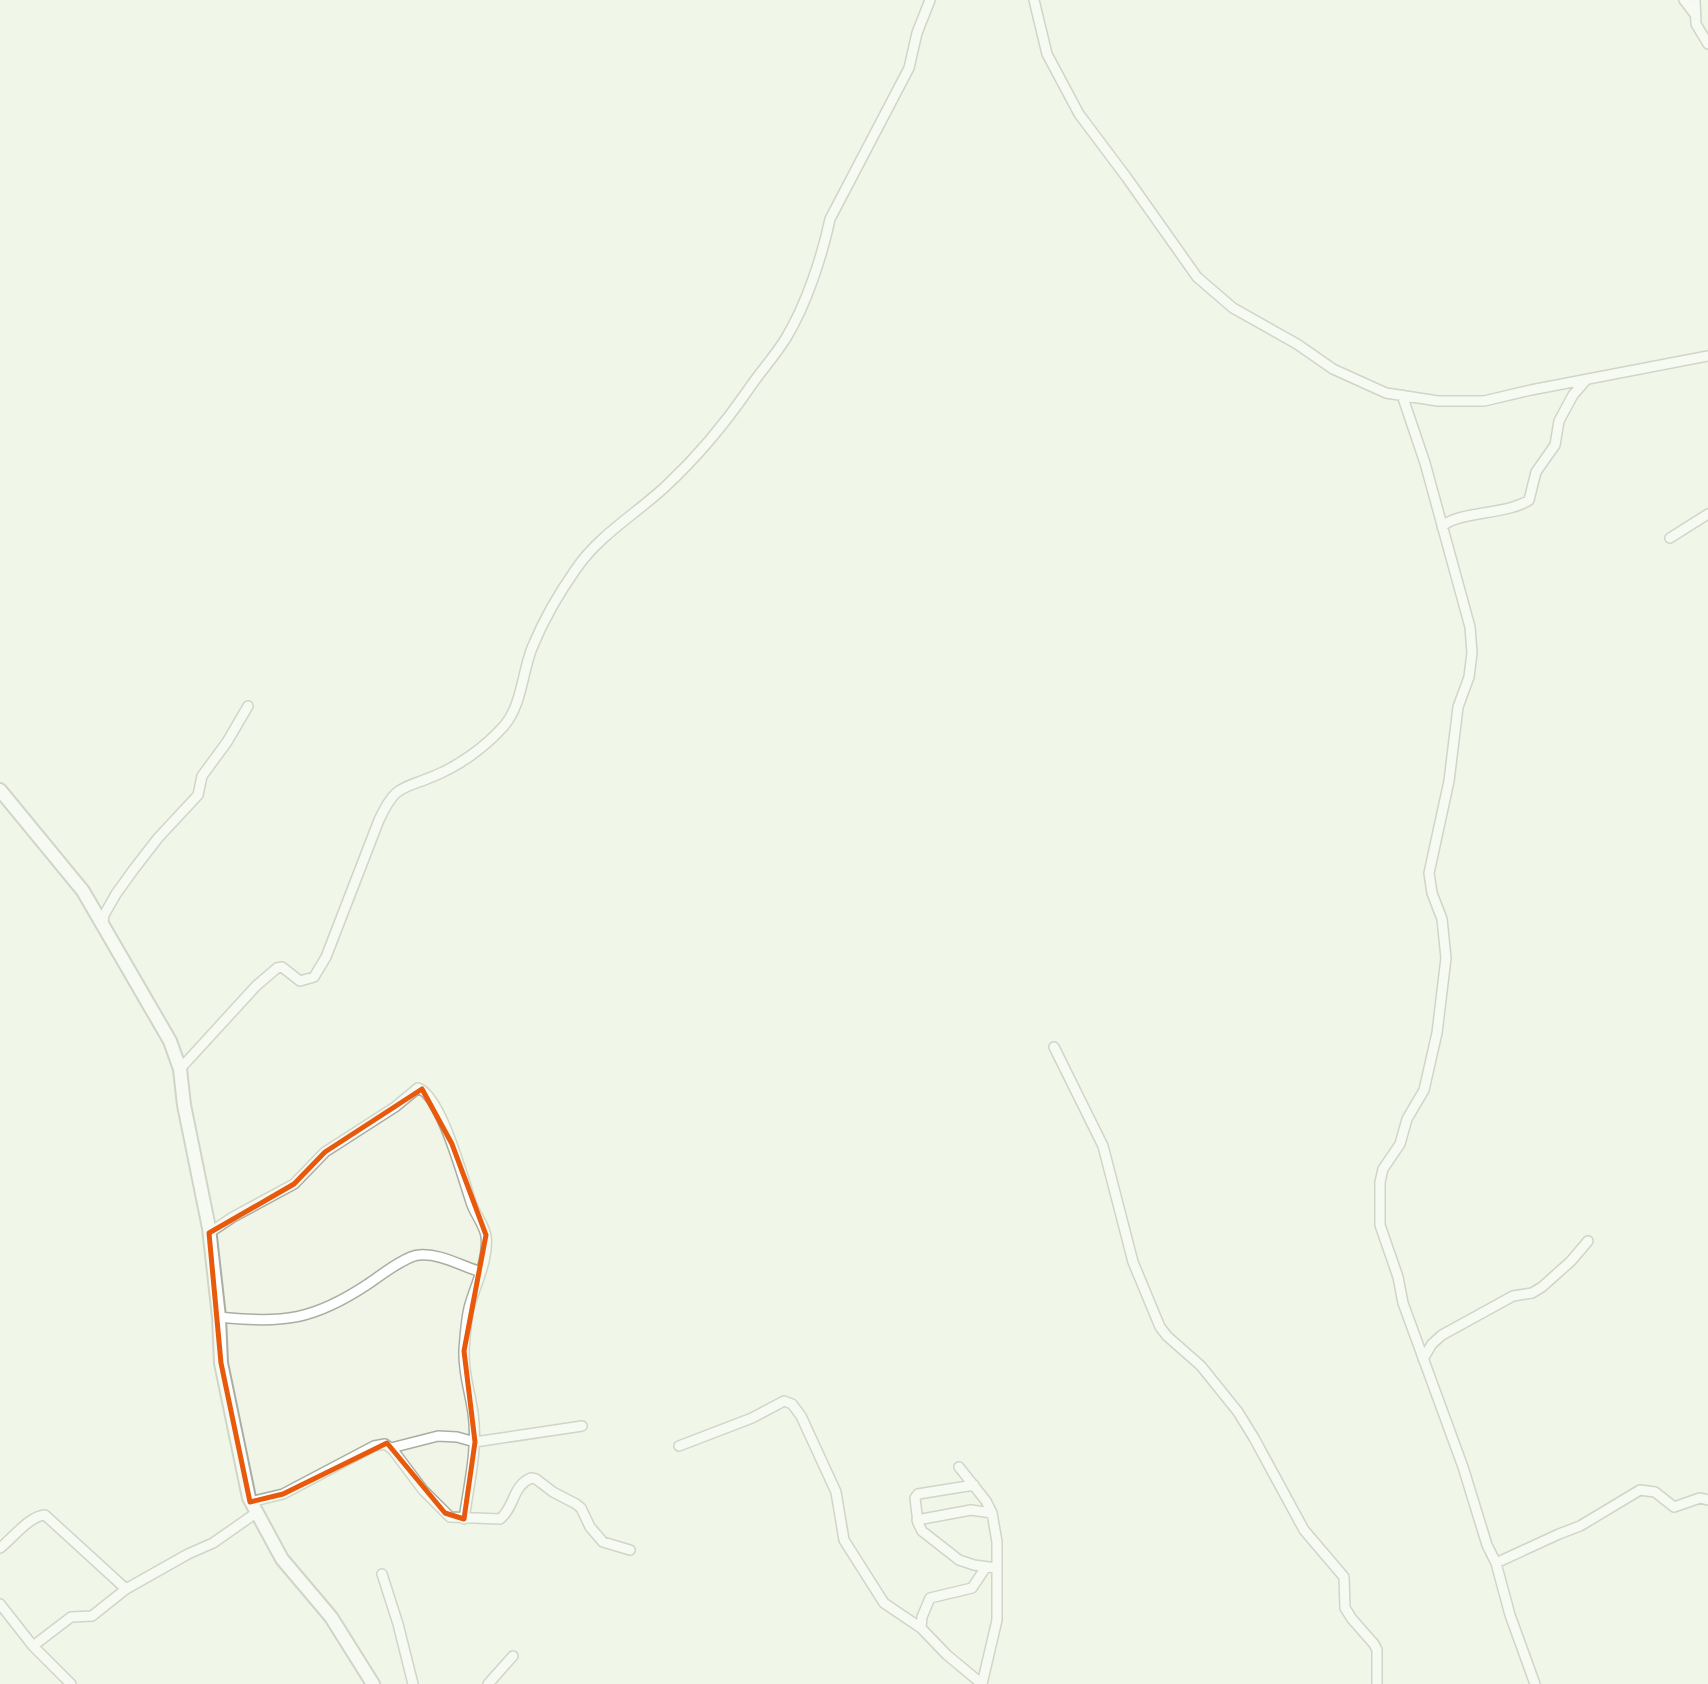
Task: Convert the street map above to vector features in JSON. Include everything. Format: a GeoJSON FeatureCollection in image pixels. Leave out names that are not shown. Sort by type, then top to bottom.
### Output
{"type":"FeatureCollection","features":[{"type":"Feature","properties":{"kind":"street"},"geometry":{"type":"LineString","coordinates":[[180,1069],[256,986],[277,968],[282,967],[300,981],[314,977],[326,957],[390,798],[411,783],[435,776],[470,756],[506,724],[520,691],[532,648],[576,569],[604,537],[664,488],[698,454],[737,407],[776,353],[792,328],[824,247],[830,219],[909,68],[917,33],[930,0]]}},
{"type":"Feature","properties":{"kind":"street"},"geometry":{"type":"LineString","coordinates":[[1034,0],[1047,54],[1072,103],[1197,277],[1233,308],[1297,344],[1333,369],[1369,387],[1402,395],[1438,401],[1484,401],[1708,356]]}},
{"type":"Feature","properties":{"kind":"street"},"geometry":{"type":"LineString","coordinates":[[1684,0],[1694,13]]}},
{"type":"Feature","properties":{"kind":"street"},"geometry":{"type":"LineString","coordinates":[[1695,0],[1696,24],[1708,44]]}},
{"type":"Feature","properties":{"kind":"street"},"geometry":{"type":"LineString","coordinates":[[1442,527],[1451,520],[1517,506],[1529,500],[1539,466],[1555,445],[1559,421],[1573,395],[1586,380]]}},
{"type":"Feature","properties":{"kind":"street"},"geometry":{"type":"LineString","coordinates":[[1402,395],[1425,463],[1470,627],[1472,653],[1469,677],[1458,707],[1450,781],[1429,873],[1444,936],[1445,977],[1437,1033],[1426,1083],[1405,1123],[1398,1148],[1383,1169],[1379,1185],[1380,1225],[1395,1267],[1403,1303],[1496,1563],[1510,1615],[1535,1684]]}},
{"type":"Feature","properties":{"kind":"street"},"geometry":{"type":"LineString","coordinates":[[1670,538],[1708,514]]}},
{"type":"Feature","properties":{"kind":"street"},"geometry":{"type":"LineString","coordinates":[[103,923],[110,905],[134,869],[158,838],[198,795],[202,776],[227,742],[247,706]]}},
{"type":"Feature","properties":{"kind":"street"},"geometry":{"type":"LineString","coordinates":[[1,795],[83,891],[159,1019],[180,1069],[184,1105],[209,1233],[219,1317],[221,1363],[253,1508],[287,1565],[341,1631],[373,1684]]}},
{"type":"Feature","properties":{"kind":"street"},"geometry":{"type":"LineString","coordinates":[[1054,1046],[1103,1146],[1133,1262],[1160,1327],[1201,1366],[1238,1412],[1304,1530],[1344,1577],[1345,1608],[1377,1650],[1377,1684]]}},
{"type":"Feature","properties":{"kind":"street"},"geometry":{"type":"LineString","coordinates":[[209,1233],[294,1184],[325,1152],[395,1107],[418,1088],[425,1092],[436,1107],[471,1203],[486,1235],[481,1272],[469,1309],[464,1351],[465,1377],[473,1411],[475,1442],[464,1519]]}},
{"type":"Feature","properties":{"kind":"street"},"geometry":{"type":"LineString","coordinates":[[1423,1359],[1432,1344],[1442,1335],[1513,1296],[1532,1293],[1542,1287],[1571,1261],[1588,1241]]}},
{"type":"Feature","properties":{"kind":"street"},"geometry":{"type":"LineString","coordinates":[[219,1317],[253,1321],[307,1315],[338,1304],[416,1255],[439,1257],[481,1272]]}},
{"type":"Feature","properties":{"kind":"street"},"geometry":{"type":"LineString","coordinates":[[679,1446],[752,1418],[784,1401],[792,1404],[801,1416],[836,1492],[844,1541],[884,1603],[921,1628],[947,1655],[982,1684],[997,1620],[991,1567],[997,1542],[992,1513],[959,1466]]}},
{"type":"Feature","properties":{"kind":"street"},"geometry":{"type":"LineString","coordinates":[[391,1448],[438,1436],[475,1442],[582,1426]]}},
{"type":"Feature","properties":{"kind":"street"},"geometry":{"type":"LineString","coordinates":[[33,1646],[71,1617],[92,1616],[126,1589],[213,1543],[253,1508],[374,1446],[385,1444],[423,1490],[450,1517],[500,1519],[507,1512],[519,1486],[525,1480],[536,1479],[581,1508],[590,1527],[603,1542],[631,1550]]}},
{"type":"Feature","properties":{"kind":"street"},"geometry":{"type":"LineString","coordinates":[[974,1485],[918,1494],[915,1498],[917,1520],[922,1531],[951,1554],[966,1563],[991,1567]]}},
{"type":"Feature","properties":{"kind":"street"},"geometry":{"type":"LineString","coordinates":[[1496,1563],[1580,1526],[1640,1490],[1655,1492],[1674,1507],[1700,1498],[1708,1500]]}},
{"type":"Feature","properties":{"kind":"street"},"geometry":{"type":"LineString","coordinates":[[917,1520],[971,1510],[992,1513]]}},
{"type":"Feature","properties":{"kind":"street"},"geometry":{"type":"LineString","coordinates":[[0,1548],[29,1522],[44,1514],[126,1589]]}},
{"type":"Feature","properties":{"kind":"street"},"geometry":{"type":"LineString","coordinates":[[921,1628],[925,1609],[932,1597],[972,1588],[991,1567]]}},
{"type":"Feature","properties":{"kind":"street"},"geometry":{"type":"LineString","coordinates":[[382,1574],[413,1684]]}},
{"type":"Feature","properties":{"kind":"street"},"geometry":{"type":"LineString","coordinates":[[0,1604],[33,1646],[71,1684]]}},
{"type":"Feature","properties":{"kind":"street"},"geometry":{"type":"LineString","coordinates":[[488,1684],[513,1656]]}},
{"type":"Feature","properties":{"kind":"highlighted area"},"geometry":{"type":"Polygon","coordinates":[[[422,1089],[452,1144],[486,1235],[464,1351],[475,1442],[464,1519],[445,1513],[387,1443],[283,1494],[250,1502],[221,1363],[209,1233],[294,1184],[325,1152],[422,1089]]]}}]}
